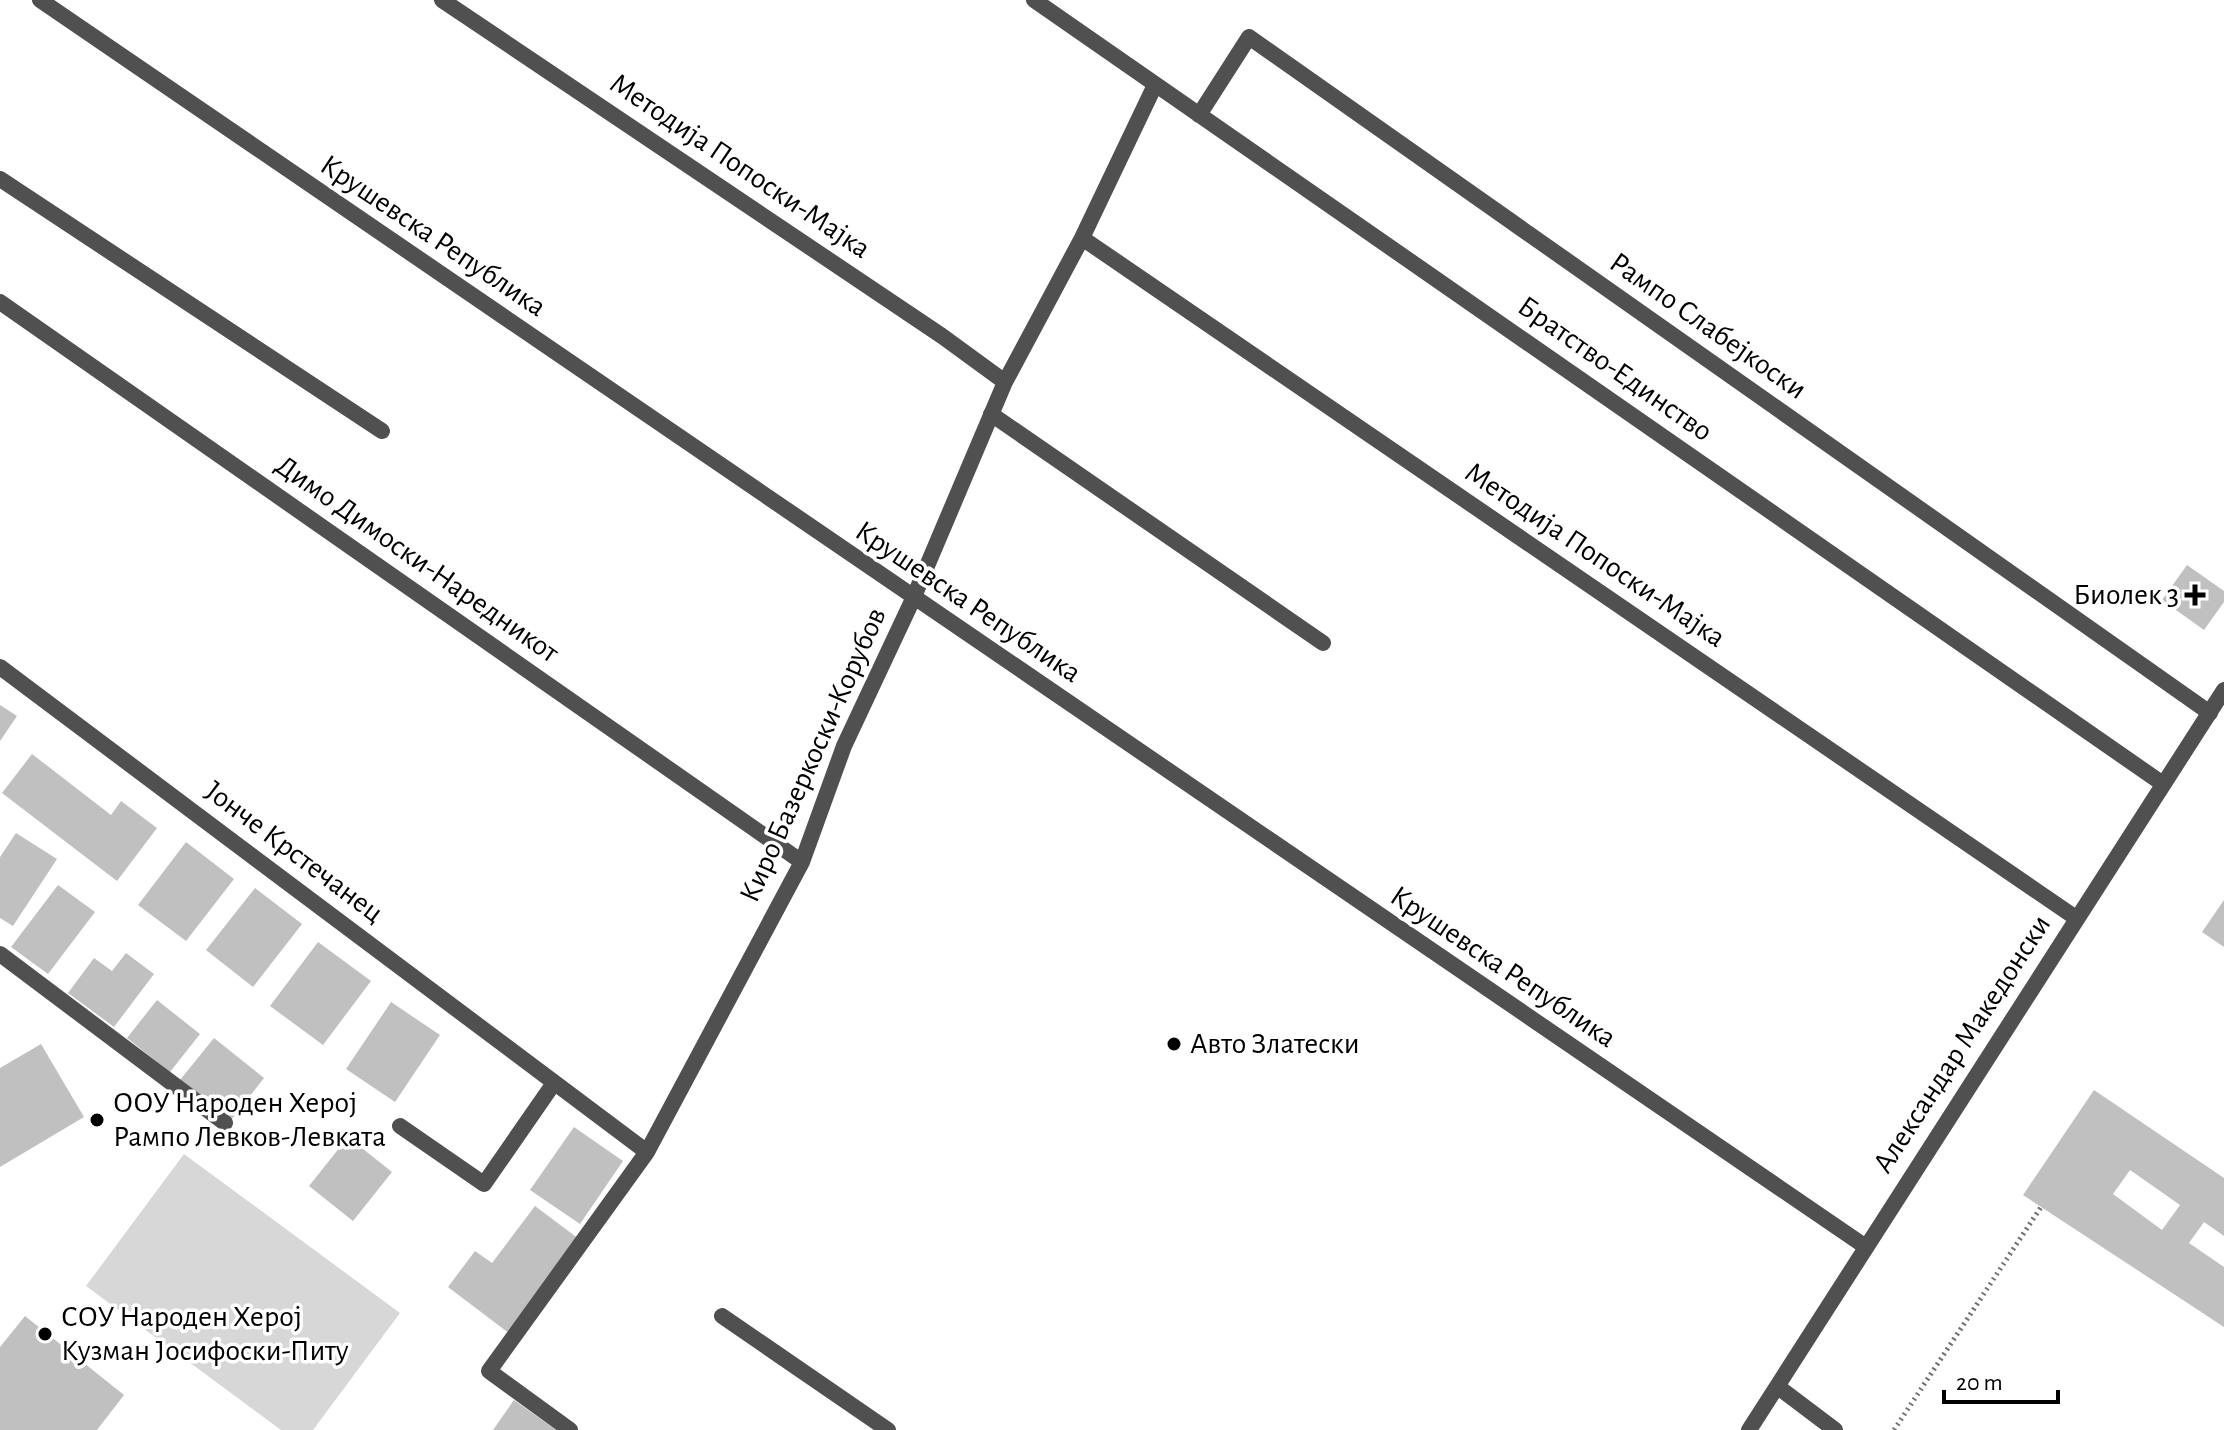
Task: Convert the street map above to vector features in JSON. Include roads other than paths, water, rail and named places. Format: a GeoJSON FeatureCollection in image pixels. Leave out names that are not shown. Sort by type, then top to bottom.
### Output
{"type":"FeatureCollection","features":[{"type":"Feature","properties":{"kind":"street","name":"Крушевска Република"},"geometry":{"type":"LineString","coordinates":[[40,0],[1866,1247]]}},
{"type":"Feature","properties":{"kind":"street","name":"Методија Попоски-Мајка"},"geometry":{"type":"LineString","coordinates":[[442,0],[942,336],[1005,382]]}},
{"type":"Feature","properties":{"kind":"street","name":"Братство-Единство"},"geometry":{"type":"LineString","coordinates":[[1034,0],[2163,784]]}},
{"type":"Feature","properties":{"kind":"street","name":"Рампо Слабејкоски"},"geometry":{"type":"LineString","coordinates":[[1199,115],[1249,37],[2210,713]]}},
{"type":"Feature","properties":{"kind":"street","name":"Киро Базеркоски-Корубов"},"geometry":{"type":"LineString","coordinates":[[570,1430],[489,1371],[647,1152],[802,862],[844,746],[913,599],[1005,382],[1082,238],[1155,85]]}},
{"type":"Feature","properties":{"kind":"street"},"geometry":{"type":"LineString","coordinates":[[0,179],[382,431]]}},
{"type":"Feature","properties":{"kind":"street","name":"Методија Попоски-Мајка"},"geometry":{"type":"LineString","coordinates":[[1082,238],[2076,918]]}},
{"type":"Feature","properties":{"kind":"street","name":"Димо Димоски-Наредникот"},"geometry":{"type":"LineString","coordinates":[[0,302],[802,862]]}},
{"type":"Feature","properties":{"kind":"street"},"geometry":{"type":"LineString","coordinates":[[991,414],[1323,643]]}},
{"type":"Feature","properties":{"kind":"street","name":"Јонче Крстечанец"},"geometry":{"type":"LineString","coordinates":[[0,667],[647,1152]]}},
{"type":"Feature","properties":{"kind":"street","name":"Александар Македонски"},"geometry":{"type":"LineString","coordinates":[[1751,1429],[2224,690]]}},
{"type":"Feature","properties":{"kind":"street"},"geometry":{"type":"LineString","coordinates":[[0,954],[225,1123]]}},
{"type":"Feature","properties":{"kind":"street"},"geometry":{"type":"LineString","coordinates":[[400,1126],[484,1184],[554,1083]]}},
{"type":"Feature","properties":{"kind":"street"},"geometry":{"type":"LineString","coordinates":[[722,1316],[888,1430]]}},
{"type":"Feature","properties":{"kind":"street"},"geometry":{"type":"LineString","coordinates":[[1778,1387],[1835,1430]]}},
{"type":"Feature","properties":{"kind":"place","name":"Биолек 3"},"geometry":{"type":"Point","coordinates":[2195,595]}},
{"type":"Feature","properties":{"kind":"place","name":"Авто Златески"},"geometry":{"type":"Point","coordinates":[1174,1044]}},
{"type":"Feature","properties":{"kind":"place","name":"ООУ Народен Херој Рампо Левков-Левката"},"geometry":{"type":"Point","coordinates":[97,1120]}},
{"type":"Feature","properties":{"kind":"place","name":"СОУ Народен Херој Кузман Јосифоски-Питу"},"geometry":{"type":"Point","coordinates":[45,1334]}}]}
